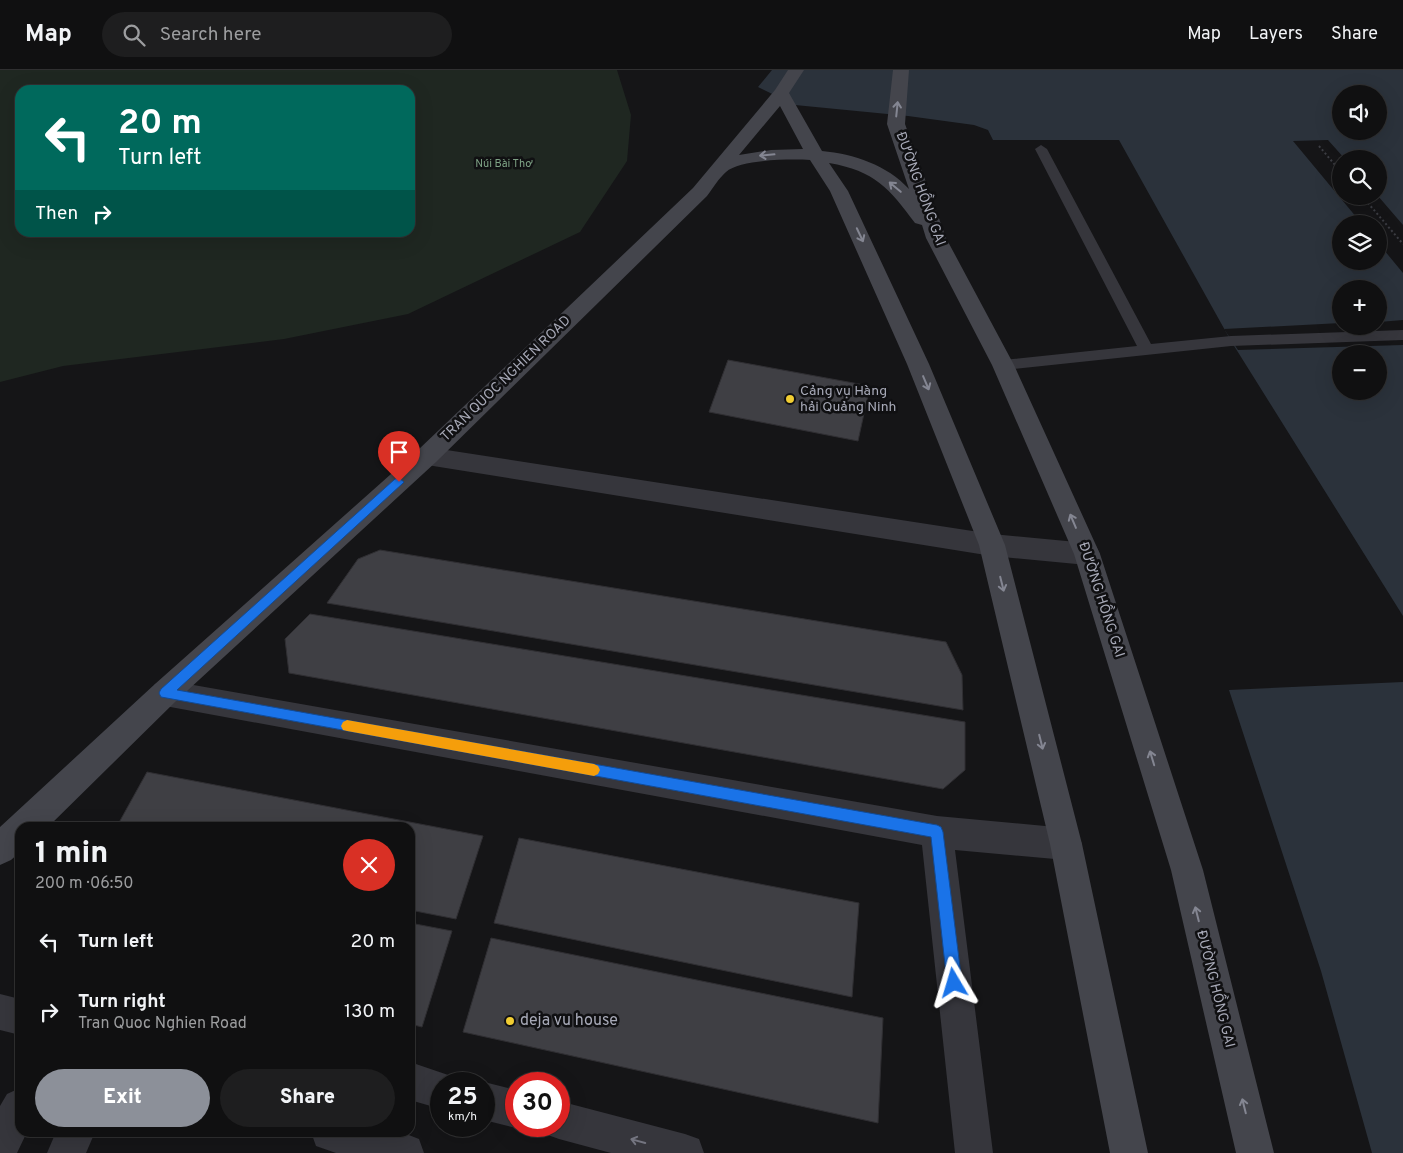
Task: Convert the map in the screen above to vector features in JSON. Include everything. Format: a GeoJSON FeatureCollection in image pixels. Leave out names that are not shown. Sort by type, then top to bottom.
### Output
{"type":"FeatureCollection","features":[{"type":"Feature","properties":{"kind":"street","name":"TRAN QUOC NGHIEN ROAD"},"geometry":{"type":"LineString","coordinates":[[28,822],[165,693],[426,456],[700,192],[780,93],[796,70]]}},
{"type":"Feature","properties":{"kind":"street","name":"ĐƯỜNG HỒNG GAI"},"geometry":{"type":"LineString","coordinates":[[901,70],[896,124],[936,238],[1003,365],[1087,554],[1187,870],[1255,1153]]}},
{"type":"Feature","properties":{"kind":"street"},"geometry":{"type":"LineString","coordinates":[[780,93],[816,156],[839,191],[918,364],[992,545],[1066,844],[1129,1153]]}},
{"type":"Feature","properties":{"kind":"street"},"geometry":{"type":"LineString","coordinates":[[720,167],[740,159],[770,155],[816,156],[861,164],[897,187],[936,238]]}},
{"type":"Feature","properties":{"kind":"street"},"geometry":{"type":"LineString","coordinates":[[700,192],[756,170],[786,167],[813,175],[839,191]]}},
{"type":"Feature","properties":{"kind":"street"},"geometry":{"type":"LineString","coordinates":[[426,456],[992,545],[1087,554]]}},
{"type":"Feature","properties":{"kind":"street"},"geometry":{"type":"LineString","coordinates":[[165,693],[937,832],[1066,844]]}},
{"type":"Feature","properties":{"kind":"street"},"geometry":{"type":"LineString","coordinates":[[937,832],[974,1153]]}},
{"type":"Feature","properties":{"kind":"street","name":"TRAN QUOC NGHIEN ROAD"},"geometry":{"type":"LineString","coordinates":[[0,849],[15,835]]}},
{"type":"Feature","properties":{"kind":"street"},"geometry":{"type":"LineString","coordinates":[[0,1012],[15,1015]]}},
{"type":"Feature","properties":{"kind":"street"},"geometry":{"type":"LineString","coordinates":[[415,1083],[430,1087]]}},
{"type":"Feature","properties":{"kind":"street"},"geometry":{"type":"LineString","coordinates":[[0,1146],[15,1117]]}},
{"type":"Feature","properties":{"kind":"street"},"geometry":{"type":"LineString","coordinates":[[570,1123],[686,1153]]}},
{"type":"Feature","properties":{"kind":"street"},"geometry":{"type":"LineString","coordinates":[[66,1153],[74,1137]]}},
{"type":"Feature","properties":{"kind":"street"},"geometry":{"type":"LineString","coordinates":[[348,1137],[404,1153]]}},
{"type":"Feature","properties":{"kind":"lane"},"geometry":{"type":"LineString","coordinates":[[1041,149],[1146,349]]}},
{"type":"Feature","properties":{"kind":"lane"},"geometry":{"type":"LineString","coordinates":[[1003,365],[1231,341],[1403,335]]}},
{"type":"Feature","properties":{"kind":"path"},"geometry":{"type":"LineString","coordinates":[[1318,146],[1332,162]]}},
{"type":"Feature","properties":{"kind":"path"},"geometry":{"type":"LineString","coordinates":[[1370,205],[1403,244]]}},
{"type":"Feature","properties":{"kind":"green space","name":"Núi Bài Thơ"},"geometry":{"type":"Polygon","coordinates":[[[0,70],[617,70],[631,115],[627,161],[580,232],[408,314],[284,339],[63,366],[0,382],[0,70]]]}},
{"type":"Feature","properties":{"kind":"shaded area"},"geometry":{"type":"Polygon","coordinates":[[[772,70],[1403,70],[1403,616],[1231,341],[1119,140],[993,140],[988,130],[974,125],[908,116],[795,105],[758,87],[772,70]]]}},
{"type":"Feature","properties":{"kind":"shaded area"},"geometry":{"type":"Polygon","coordinates":[[[1403,682],[1403,1153],[1372,1153],[1321,971],[1229,690],[1403,682]]]}},
{"type":"Feature","properties":{"kind":"pier"},"geometry":{"type":"Polygon","coordinates":[[[1328,140],[1337,150],[1332,150],[1332,188],[1293,141],[1328,140]]]}},
{"type":"Feature","properties":{"kind":"pier"},"geometry":{"type":"Polygon","coordinates":[[[1346,205],[1386,205],[1403,225],[1403,273],[1387,254],[1387,215],[1355,215],[1346,205]]]}},
{"type":"Feature","properties":{"kind":"pier"},"geometry":{"type":"Polygon","coordinates":[[[1403,320],[1403,345],[1332,345],[1332,347],[1238,350],[1224,329],[1332,323],[1332,335],[1387,335],[1387,321],[1403,320]]]}},
{"type":"Feature","properties":{"kind":"building","name":"Cảng vụ Hàng hải Quảng Ninh"},"geometry":{"type":"Polygon","coordinates":[[[728,360],[870,386],[858,441],[709,412],[728,360]]]}},
{"type":"Feature","properties":{"kind":"building"},"geometry":{"type":"Polygon","coordinates":[[[380,550],[946,642],[962,675],[963,710],[327,603],[358,559],[380,550]]]}},
{"type":"Feature","properties":{"kind":"building"},"geometry":{"type":"Polygon","coordinates":[[[310,614],[965,722],[965,770],[943,789],[289,673],[285,639],[310,614]]]}},
{"type":"Feature","properties":{"kind":"building"},"geometry":{"type":"Polygon","coordinates":[[[147,772],[410,822],[119,822],[147,772]]]}},
{"type":"Feature","properties":{"kind":"building"},"geometry":{"type":"Polygon","coordinates":[[[415,823],[483,836],[456,919],[415,911],[415,823]]]}},
{"type":"Feature","properties":{"kind":"building"},"geometry":{"type":"Polygon","coordinates":[[[519,838],[859,903],[852,997],[494,923],[519,838]]]}},
{"type":"Feature","properties":{"kind":"building"},"geometry":{"type":"Polygon","coordinates":[[[415,924],[452,931],[422,1027],[415,1025],[415,924]]]}},
{"type":"Feature","properties":{"kind":"building"},"geometry":{"type":"Polygon","coordinates":[[[491,938],[883,1018],[878,1123],[463,1032],[491,938]]]}},
{"type":"Feature","properties":{"kind":"slow traffic"},"geometry":{"type":"LineString","coordinates":[[347,726],[594,770]]}},
{"type":"Feature","properties":{"kind":"place","name":"Cảng vụ Hàng hải Quảng Ninh"},"geometry":{"type":"Point","coordinates":[790,399]}},
{"type":"Feature","properties":{"kind":"place","name":"deja vu house"},"geometry":{"type":"Point","coordinates":[510,1021]}},
{"type":"Feature","properties":{"kind":"route"},"geometry":{"type":"LineString","coordinates":[[399,482],[165,693],[937,832],[954,983]]}}]}
